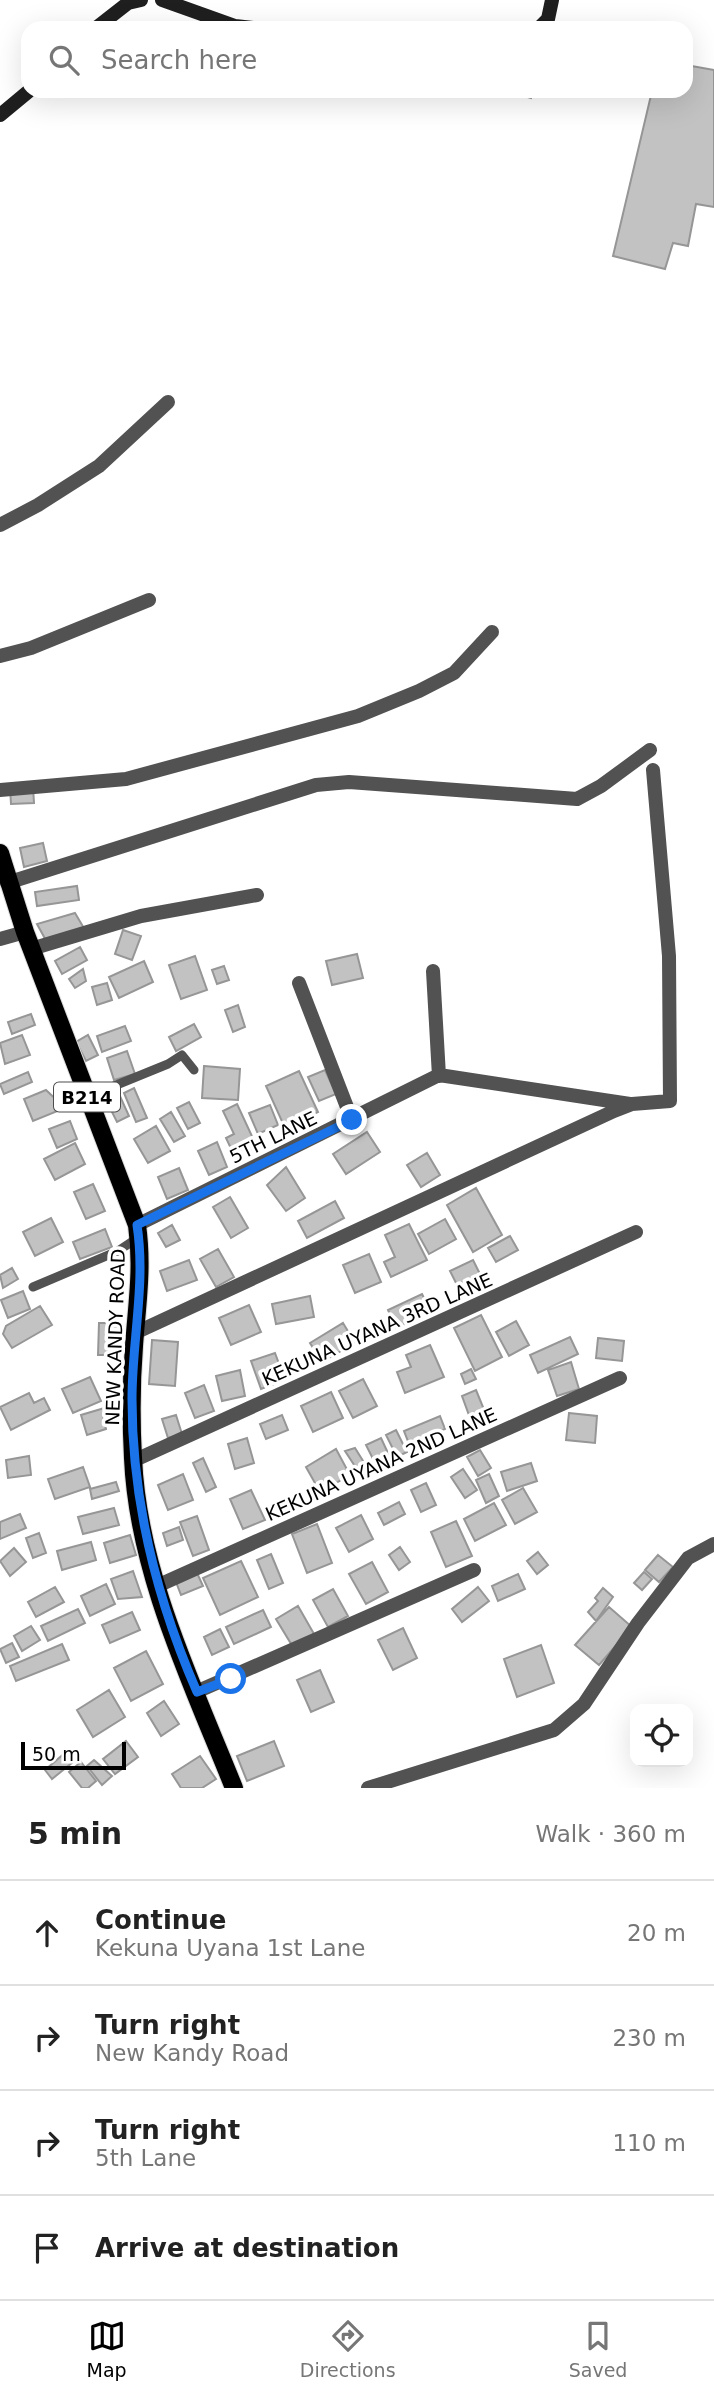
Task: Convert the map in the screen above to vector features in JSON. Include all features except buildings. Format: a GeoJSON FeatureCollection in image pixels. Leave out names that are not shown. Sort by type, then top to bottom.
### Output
{"type":"FeatureCollection","features":[{"type":"Feature","properties":{"kind":"main road"},"geometry":{"type":"LineString","coordinates":[[162,0],[221,21]]}},
{"type":"Feature","properties":{"kind":"main road"},"geometry":{"type":"LineString","coordinates":[[546,21],[552,0]]}},
{"type":"Feature","properties":{"kind":"main road"},"geometry":{"type":"LineString","coordinates":[[105,21],[132,1]]}},
{"type":"Feature","properties":{"kind":"main road"},"geometry":{"type":"LineString","coordinates":[[0,114],[21,97]]}},
{"type":"Feature","properties":{"kind":"main road","name":"NEW KANDY ROAD"},"geometry":{"type":"LineString","coordinates":[[0,853],[28,940],[138,1231],[141,1284],[135,1333],[133,1461],[145,1539],[174,1641],[234,1788]]}},
{"type":"Feature","properties":{"kind":"street"},"geometry":{"type":"LineString","coordinates":[[0,525],[99,467],[168,402]]}},
{"type":"Feature","properties":{"kind":"street"},"geometry":{"type":"LineString","coordinates":[[0,656],[31,648],[149,600]]}},
{"type":"Feature","properties":{"kind":"street"},"geometry":{"type":"LineString","coordinates":[[0,790],[125,779],[358,716],[419,691],[454,673],[492,632]]}},
{"type":"Feature","properties":{"kind":"street"},"geometry":{"type":"LineString","coordinates":[[8,883],[316,785],[349,782],[577,799],[601,786],[650,750]]}},
{"type":"Feature","properties":{"kind":"street"},"geometry":{"type":"LineString","coordinates":[[433,971],[439,1076],[632,1104],[670,1101],[669,956],[653,769]]}},
{"type":"Feature","properties":{"kind":"street"},"geometry":{"type":"LineString","coordinates":[[0,939],[28,940],[257,895]]}},
{"type":"Feature","properties":{"kind":"street"},"geometry":{"type":"LineString","coordinates":[[299,983],[352,1120]]}},
{"type":"Feature","properties":{"kind":"street","name":"5TH LANE"},"geometry":{"type":"LineString","coordinates":[[138,1231],[439,1076]]}},
{"type":"Feature","properties":{"kind":"street"},"geometry":{"type":"LineString","coordinates":[[135,1333],[632,1104]]}},
{"type":"Feature","properties":{"kind":"street","name":"KEKUNA UYANA 3RD LANE"},"geometry":{"type":"LineString","coordinates":[[133,1461],[636,1232]]}},
{"type":"Feature","properties":{"kind":"street","name":"KEKUNA UYANA 2ND LANE"},"geometry":{"type":"LineString","coordinates":[[157,1586],[620,1378]]}},
{"type":"Feature","properties":{"kind":"street"},"geometry":{"type":"LineString","coordinates":[[368,1788],[554,1730],[584,1704],[638,1623],[688,1558],[714,1544]]}},
{"type":"Feature","properties":{"kind":"street"},"geometry":{"type":"LineString","coordinates":[[197,1692],[474,1570]]}},
{"type":"Feature","properties":{"kind":"lane"},"geometry":{"type":"LineString","coordinates":[[87,1097],[168,1064],[182,1055],[194,1070]]}},
{"type":"Feature","properties":{"kind":"lane"},"geometry":{"type":"LineString","coordinates":[[33,1287],[118,1251],[138,1231]]}},
{"type":"Feature","properties":{"kind":"route"},"geometry":{"type":"LineString","coordinates":[[231,1679],[197,1692],[174,1641],[145,1539],[133,1461],[134,1345],[142,1256],[137,1225],[352,1120]]}}]}
